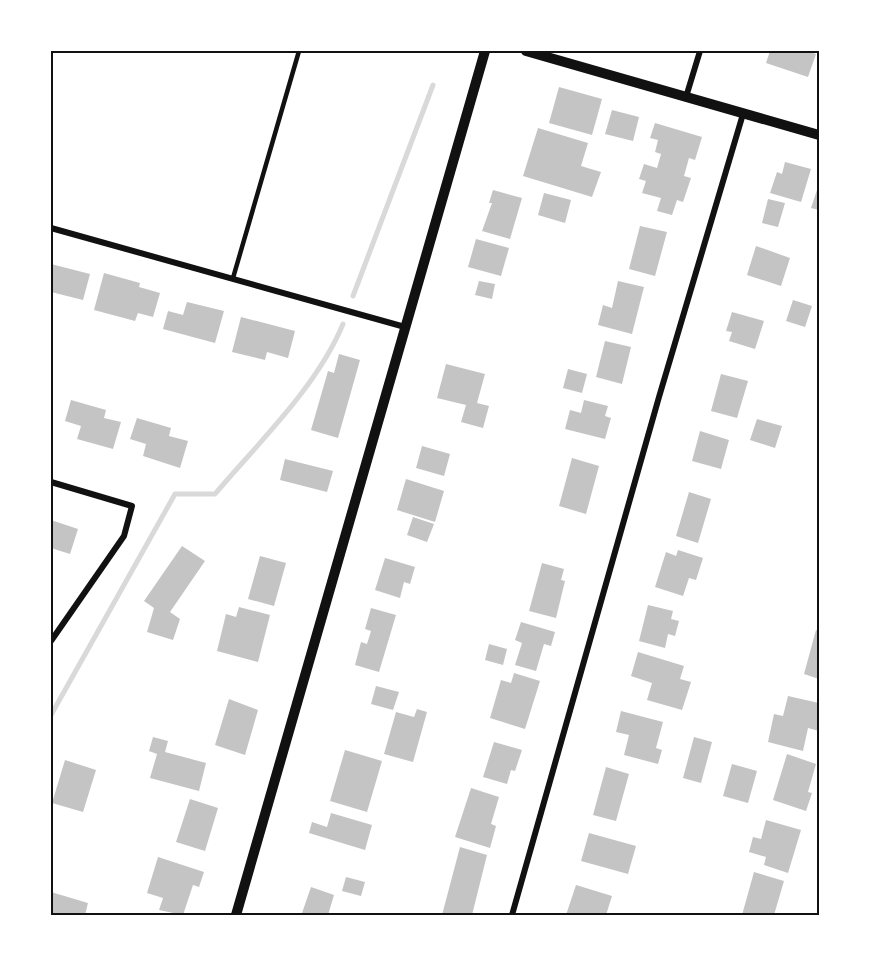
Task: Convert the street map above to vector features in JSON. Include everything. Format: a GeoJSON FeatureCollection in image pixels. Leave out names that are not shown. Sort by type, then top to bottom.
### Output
{"type":"FeatureCollection","features":[{"type":"Feature","properties":{"kind":"street"},"geometry":{"type":"LineString","coordinates":[[236,915],[485,51]]}},
{"type":"Feature","properties":{"kind":"street"},"geometry":{"type":"LineString","coordinates":[[526,51],[819,135]]}},
{"type":"Feature","properties":{"kind":"street"},"geometry":{"type":"LineString","coordinates":[[686,97],[700,51]]}},
{"type":"Feature","properties":{"kind":"street"},"geometry":{"type":"LineString","coordinates":[[512,915],[659,397],[743,114]]}},
{"type":"Feature","properties":{"kind":"street"},"geometry":{"type":"LineString","coordinates":[[51,228],[405,327]]}},
{"type":"Feature","properties":{"kind":"street"},"geometry":{"type":"LineString","coordinates":[[51,482],[132,506],[124,536],[51,641]]}},
{"type":"Feature","properties":{"kind":"lane"},"geometry":{"type":"LineString","coordinates":[[233,278],[299,51]]}},
{"type":"Feature","properties":{"kind":"building"},"geometry":{"type":"Polygon","coordinates":[[[770,51],[808,51],[816,54],[808,77],[766,63],[770,51]]]}},
{"type":"Feature","properties":{"kind":"building"},"geometry":{"type":"Polygon","coordinates":[[[559,87],[602,99],[592,135],[549,123],[559,87]]]}},
{"type":"Feature","properties":{"kind":"building"},"geometry":{"type":"Polygon","coordinates":[[[612,110],[639,117],[633,141],[605,134],[612,110]]]}},
{"type":"Feature","properties":{"kind":"building"},"geometry":{"type":"Polygon","coordinates":[[[655,123],[702,137],[695,160],[689,158],[684,176],[691,178],[683,202],[677,200],[672,215],[657,211],[661,198],[642,193],[646,181],[639,179],[644,164],[657,168],[661,154],[655,152],[658,140],[650,138],[655,123]]]}},
{"type":"Feature","properties":{"kind":"building"},"geometry":{"type":"Polygon","coordinates":[[[538,128],[588,143],[581,166],[601,172],[592,197],[523,176],[538,128]]]}},
{"type":"Feature","properties":{"kind":"building"},"geometry":{"type":"Polygon","coordinates":[[[785,162],[811,169],[801,202],[770,193],[777,172],[782,174],[785,162]]]}},
{"type":"Feature","properties":{"kind":"building"},"geometry":{"type":"Polygon","coordinates":[[[819,184],[819,210],[811,208],[819,184]]]}},
{"type":"Feature","properties":{"kind":"building"},"geometry":{"type":"Polygon","coordinates":[[[493,190],[522,198],[510,239],[482,231],[492,203],[489,203],[493,190]]]}},
{"type":"Feature","properties":{"kind":"building"},"geometry":{"type":"Polygon","coordinates":[[[544,193],[571,200],[565,223],[538,215],[544,193]]]}},
{"type":"Feature","properties":{"kind":"building"},"geometry":{"type":"Polygon","coordinates":[[[768,199],[785,203],[778,227],[762,223],[768,199]]]}},
{"type":"Feature","properties":{"kind":"building"},"geometry":{"type":"Polygon","coordinates":[[[640,226],[667,232],[655,276],[629,269],[640,226]]]}},
{"type":"Feature","properties":{"kind":"building"},"geometry":{"type":"Polygon","coordinates":[[[476,239],[509,248],[501,276],[468,267],[476,239]]]}},
{"type":"Feature","properties":{"kind":"building"},"geometry":{"type":"Polygon","coordinates":[[[756,246],[790,258],[781,286],[747,275],[756,246]]]}},
{"type":"Feature","properties":{"kind":"building"},"geometry":{"type":"Polygon","coordinates":[[[51,264],[90,274],[83,300],[51,292],[51,264]]]}},
{"type":"Feature","properties":{"kind":"building"},"geometry":{"type":"Polygon","coordinates":[[[104,273],[140,283],[139,287],[160,293],[153,317],[138,313],[135,321],[94,310],[104,273]]]}},
{"type":"Feature","properties":{"kind":"building"},"geometry":{"type":"Polygon","coordinates":[[[479,281],[495,284],[492,299],[475,295],[479,281]]]}},
{"type":"Feature","properties":{"kind":"building"},"geometry":{"type":"Polygon","coordinates":[[[618,281],[644,287],[632,334],[598,325],[603,305],[612,308],[618,281]]]}},
{"type":"Feature","properties":{"kind":"building"},"geometry":{"type":"Polygon","coordinates":[[[793,300],[812,306],[805,327],[786,321],[793,300]]]}},
{"type":"Feature","properties":{"kind":"building"},"geometry":{"type":"Polygon","coordinates":[[[187,302],[224,311],[215,343],[163,329],[168,311],[183,315],[187,302]]]}},
{"type":"Feature","properties":{"kind":"building"},"geometry":{"type":"Polygon","coordinates":[[[732,312],[764,321],[755,349],[729,341],[732,332],[726,331],[732,312]]]}},
{"type":"Feature","properties":{"kind":"building"},"geometry":{"type":"Polygon","coordinates":[[[241,317],[295,331],[288,358],[267,352],[265,360],[232,352],[241,317]]]}},
{"type":"Feature","properties":{"kind":"building"},"geometry":{"type":"Polygon","coordinates":[[[605,341],[631,347],[622,384],[596,377],[605,341]]]}},
{"type":"Feature","properties":{"kind":"building"},"geometry":{"type":"Polygon","coordinates":[[[339,354],[360,360],[338,438],[311,430],[328,371],[334,373],[339,354]]]}},
{"type":"Feature","properties":{"kind":"building"},"geometry":{"type":"Polygon","coordinates":[[[446,364],[485,374],[477,403],[489,406],[483,428],[461,422],[466,405],[437,398],[446,364]]]}},
{"type":"Feature","properties":{"kind":"building"},"geometry":{"type":"Polygon","coordinates":[[[568,369],[587,374],[582,393],[563,388],[568,369]]]}},
{"type":"Feature","properties":{"kind":"building"},"geometry":{"type":"Polygon","coordinates":[[[721,374],[748,381],[737,418],[711,411],[721,374]]]}},
{"type":"Feature","properties":{"kind":"building"},"geometry":{"type":"Polygon","coordinates":[[[71,400],[106,410],[104,418],[121,422],[113,449],[77,439],[81,426],[65,421],[71,400]]]}},
{"type":"Feature","properties":{"kind":"building"},"geometry":{"type":"Polygon","coordinates":[[[584,400],[608,406],[605,416],[611,418],[605,439],[565,429],[570,410],[581,413],[584,400]]]}},
{"type":"Feature","properties":{"kind":"building"},"geometry":{"type":"Polygon","coordinates":[[[137,418],[171,428],[169,436],[188,441],[180,468],[143,456],[146,444],[130,439],[137,418]]]}},
{"type":"Feature","properties":{"kind":"building"},"geometry":{"type":"Polygon","coordinates":[[[757,419],[782,426],[775,448],[750,440],[757,419]]]}},
{"type":"Feature","properties":{"kind":"building"},"geometry":{"type":"Polygon","coordinates":[[[700,431],[729,440],[721,469],[692,461],[700,431]]]}},
{"type":"Feature","properties":{"kind":"building"},"geometry":{"type":"Polygon","coordinates":[[[422,446],[450,454],[444,476],[416,468],[422,446]]]}},
{"type":"Feature","properties":{"kind":"building"},"geometry":{"type":"Polygon","coordinates":[[[572,458],[599,466],[586,514],[559,506],[572,458]]]}},
{"type":"Feature","properties":{"kind":"building"},"geometry":{"type":"Polygon","coordinates":[[[285,459],[333,471],[327,492],[280,480],[285,459]]]}},
{"type":"Feature","properties":{"kind":"building"},"geometry":{"type":"Polygon","coordinates":[[[406,479],[444,491],[435,522],[397,510],[406,479]]]}},
{"type":"Feature","properties":{"kind":"building"},"geometry":{"type":"Polygon","coordinates":[[[689,492],[711,499],[698,543],[676,536],[689,492]]]}},
{"type":"Feature","properties":{"kind":"building"},"geometry":{"type":"Polygon","coordinates":[[[413,517],[434,524],[427,542],[407,535],[413,517]]]}},
{"type":"Feature","properties":{"kind":"building"},"geometry":{"type":"Polygon","coordinates":[[[51,520],[78,529],[70,554],[51,548],[51,520]]]}},
{"type":"Feature","properties":{"kind":"building"},"geometry":{"type":"Polygon","coordinates":[[[182,546],[205,561],[170,612],[180,619],[173,640],[147,632],[154,608],[144,601],[182,546]]]}},
{"type":"Feature","properties":{"kind":"building"},"geometry":{"type":"Polygon","coordinates":[[[678,550],[703,558],[696,580],[689,578],[683,596],[655,587],[666,552],[676,556],[678,550]]]}},
{"type":"Feature","properties":{"kind":"building"},"geometry":{"type":"Polygon","coordinates":[[[260,556],[286,563],[274,606],[248,599],[260,556]]]}},
{"type":"Feature","properties":{"kind":"building"},"geometry":{"type":"Polygon","coordinates":[[[385,558],[415,567],[410,584],[404,582],[400,598],[375,590],[385,558]]]}},
{"type":"Feature","properties":{"kind":"building"},"geometry":{"type":"Polygon","coordinates":[[[542,563],[564,569],[561,580],[565,581],[556,618],[529,611],[542,563]]]}},
{"type":"Feature","properties":{"kind":"building"},"geometry":{"type":"Polygon","coordinates":[[[648,605],[673,611],[671,619],[679,621],[675,636],[668,634],[665,648],[639,641],[648,605]]]}},
{"type":"Feature","properties":{"kind":"building"},"geometry":{"type":"Polygon","coordinates":[[[239,607],[270,615],[258,662],[217,651],[226,614],[236,617],[239,607]]]}},
{"type":"Feature","properties":{"kind":"building"},"geometry":{"type":"Polygon","coordinates":[[[371,608],[396,615],[379,672],[355,665],[361,642],[367,644],[371,631],[365,629],[371,608]]]}},
{"type":"Feature","properties":{"kind":"building"},"geometry":{"type":"Polygon","coordinates":[[[521,622],[555,632],[551,646],[544,644],[536,671],[515,665],[522,643],[515,640],[521,622]]]}},
{"type":"Feature","properties":{"kind":"building"},"geometry":{"type":"Polygon","coordinates":[[[816,630],[819,631],[819,679],[804,674],[816,630]]]}},
{"type":"Feature","properties":{"kind":"building"},"geometry":{"type":"Polygon","coordinates":[[[489,644],[507,649],[503,665],[485,660],[489,644]]]}},
{"type":"Feature","properties":{"kind":"building"},"geometry":{"type":"Polygon","coordinates":[[[638,652],[684,666],[680,679],[691,682],[682,710],[647,700],[652,683],[631,676],[638,652]]]}},
{"type":"Feature","properties":{"kind":"building"},"geometry":{"type":"Polygon","coordinates":[[[514,673],[540,681],[525,729],[490,718],[501,680],[511,683],[514,673]]]}},
{"type":"Feature","properties":{"kind":"building"},"geometry":{"type":"Polygon","coordinates":[[[376,686],[399,692],[393,710],[371,704],[376,686]]]}},
{"type":"Feature","properties":{"kind":"building"},"geometry":{"type":"Polygon","coordinates":[[[788,696],[819,703],[819,731],[808,728],[803,751],[768,742],[774,714],[783,716],[788,696]]]}},
{"type":"Feature","properties":{"kind":"building"},"geometry":{"type":"Polygon","coordinates":[[[229,699],[258,710],[245,755],[215,745],[229,699]]]}},
{"type":"Feature","properties":{"kind":"building"},"geometry":{"type":"Polygon","coordinates":[[[417,709],[427,712],[413,762],[384,754],[396,712],[414,717],[417,709]]]}},
{"type":"Feature","properties":{"kind":"building"},"geometry":{"type":"Polygon","coordinates":[[[621,711],[663,722],[656,748],[662,750],[658,764],[624,755],[629,735],[616,732],[621,711]]]}},
{"type":"Feature","properties":{"kind":"building"},"geometry":{"type":"Polygon","coordinates":[[[153,737],[168,741],[165,752],[206,763],[199,791],[150,778],[157,754],[149,751],[153,737]]]}},
{"type":"Feature","properties":{"kind":"building"},"geometry":{"type":"Polygon","coordinates":[[[694,737],[712,742],[701,783],[683,778],[694,737]]]}},
{"type":"Feature","properties":{"kind":"building"},"geometry":{"type":"Polygon","coordinates":[[[494,742],[522,750],[515,771],[511,770],[507,784],[483,777],[494,742]]]}},
{"type":"Feature","properties":{"kind":"building"},"geometry":{"type":"Polygon","coordinates":[[[345,750],[382,761],[367,812],[330,801],[345,750]]]}},
{"type":"Feature","properties":{"kind":"building"},"geometry":{"type":"Polygon","coordinates":[[[787,754],[816,764],[808,792],[812,793],[806,811],[773,800],[787,754]]]}},
{"type":"Feature","properties":{"kind":"building"},"geometry":{"type":"Polygon","coordinates":[[[65,760],[96,770],[83,812],[52,803],[65,760]]]}},
{"type":"Feature","properties":{"kind":"building"},"geometry":{"type":"Polygon","coordinates":[[[732,764],[757,771],[748,803],[723,796],[732,764]]]}},
{"type":"Feature","properties":{"kind":"building"},"geometry":{"type":"Polygon","coordinates":[[[606,767],[629,774],[616,821],[593,815],[606,767]]]}},
{"type":"Feature","properties":{"kind":"building"},"geometry":{"type":"Polygon","coordinates":[[[471,788],[499,797],[491,824],[496,826],[490,848],[455,837],[471,788]]]}},
{"type":"Feature","properties":{"kind":"building"},"geometry":{"type":"Polygon","coordinates":[[[190,799],[218,808],[205,851],[176,842],[190,799]]]}},
{"type":"Feature","properties":{"kind":"building"},"geometry":{"type":"Polygon","coordinates":[[[331,813],[372,825],[365,850],[309,833],[312,822],[327,827],[331,813]]]}},
{"type":"Feature","properties":{"kind":"building"},"geometry":{"type":"Polygon","coordinates":[[[766,820],[801,830],[788,873],[764,865],[766,857],[749,852],[753,837],[761,839],[766,820]]]}},
{"type":"Feature","properties":{"kind":"building"},"geometry":{"type":"Polygon","coordinates":[[[589,833],[636,846],[628,874],[581,861],[589,833]]]}},
{"type":"Feature","properties":{"kind":"building"},"geometry":{"type":"Polygon","coordinates":[[[460,847],[487,855],[472,915],[442,915],[460,847]]]}},
{"type":"Feature","properties":{"kind":"building"},"geometry":{"type":"Polygon","coordinates":[[[158,857],[204,872],[199,887],[193,885],[183,915],[159,910],[163,898],[147,893],[158,857]]]}},
{"type":"Feature","properties":{"kind":"building"},"geometry":{"type":"Polygon","coordinates":[[[754,872],[784,881],[774,915],[742,915],[754,872]]]}},
{"type":"Feature","properties":{"kind":"building"},"geometry":{"type":"Polygon","coordinates":[[[346,877],[365,882],[361,896],[342,891],[346,877]]]}},
{"type":"Feature","properties":{"kind":"building"},"geometry":{"type":"Polygon","coordinates":[[[576,885],[612,896],[606,915],[566,915],[576,885]]]}},
{"type":"Feature","properties":{"kind":"building"},"geometry":{"type":"Polygon","coordinates":[[[311,887],[334,895],[328,915],[302,913],[311,887]]]}},
{"type":"Feature","properties":{"kind":"building"},"geometry":{"type":"Polygon","coordinates":[[[51,892],[88,903],[85,915],[51,915],[51,892]]]}},
{"type":"Feature","properties":{"kind":"waterway"},"geometry":{"type":"LineString","coordinates":[[353,296],[433,85]]}},
{"type":"Feature","properties":{"kind":"waterway"},"geometry":{"type":"LineString","coordinates":[[51,715],[175,494],[215,494],[302,392],[332,347],[343,324]]}}]}
